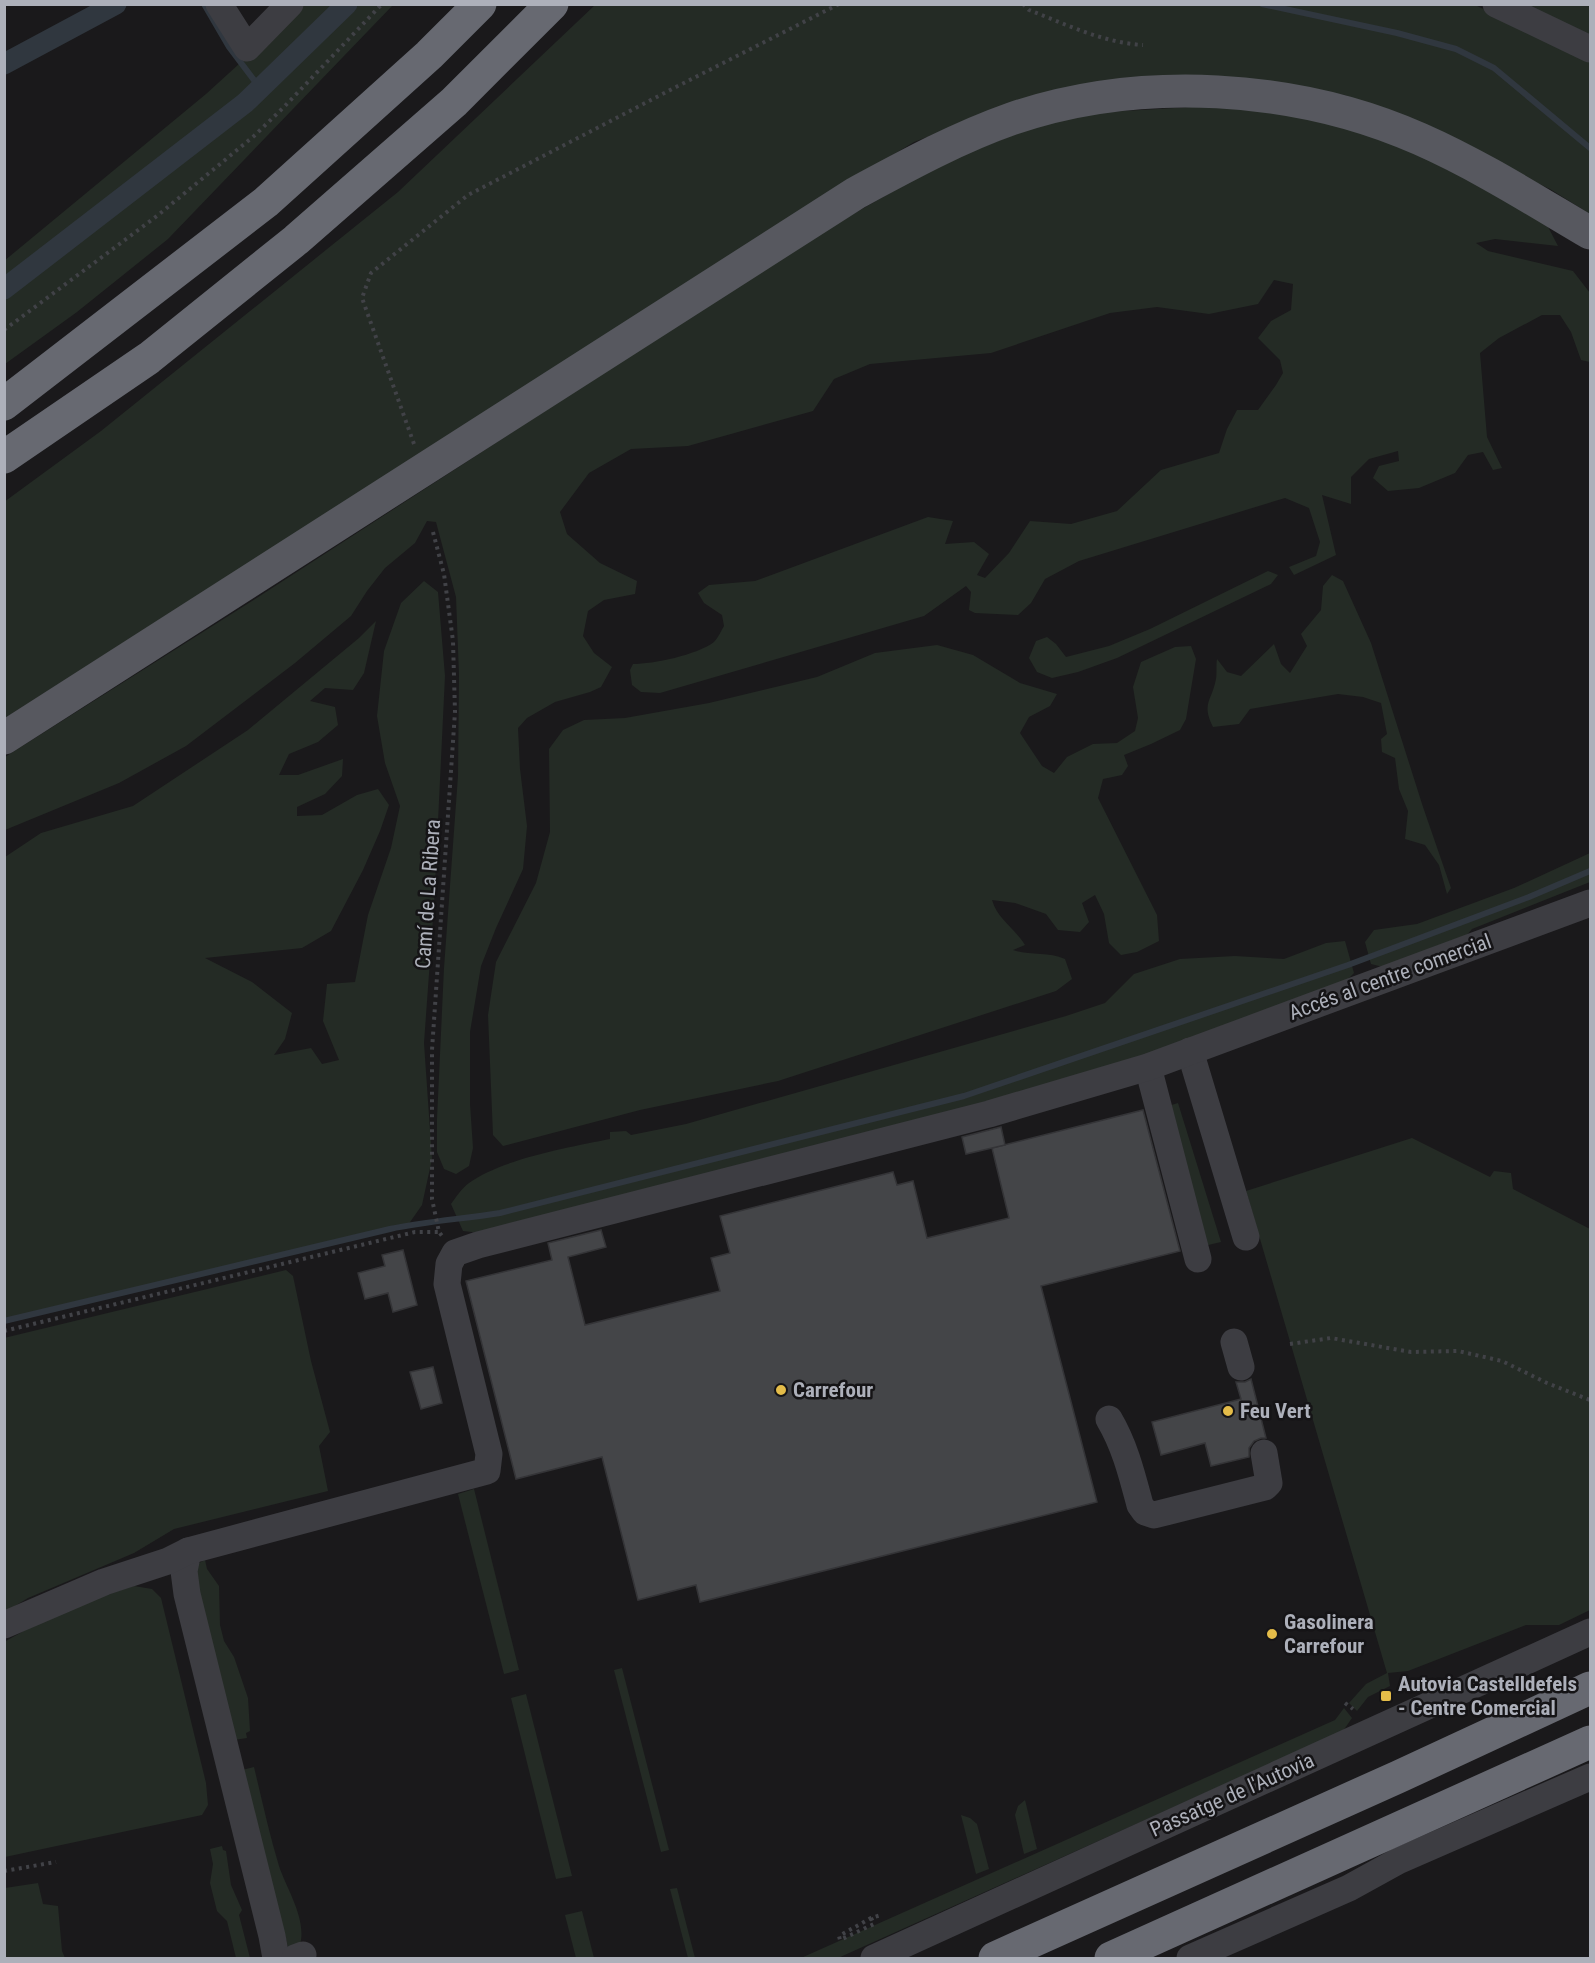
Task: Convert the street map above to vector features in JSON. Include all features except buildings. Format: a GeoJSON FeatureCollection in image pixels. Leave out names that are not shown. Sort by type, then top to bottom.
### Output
{"type":"FeatureCollection","features":[{"type":"Feature","properties":{"kind":"highway"},"geometry":{"type":"LineString","coordinates":[[10,399],[266,202],[429,55],[480,4]]}},
{"type":"Feature","properties":{"kind":"highway"},"geometry":{"type":"LineString","coordinates":[[4,457],[149,358],[296,240],[454,102],[552,4]]}},
{"type":"Feature","properties":{"kind":"highway"},"geometry":{"type":"LineString","coordinates":[[995,1959],[1590,1688]]}},
{"type":"Feature","properties":{"kind":"highway"},"geometry":{"type":"LineString","coordinates":[[1111,1959],[1590,1742]]}},
{"type":"Feature","properties":{"kind":"main road"},"geometry":{"type":"LineString","coordinates":[[4,738],[855,193],[925,156],[1012,119],[1065,103],[1127,94],[1179,92],[1257,94],[1317,105],[1369,120],[1455,155],[1590,233]]}},
{"type":"Feature","properties":{"kind":"street"},"geometry":{"type":"LineString","coordinates":[[219,4],[247,48],[290,4]]}},
{"type":"Feature","properties":{"kind":"street"},"geometry":{"type":"LineString","coordinates":[[1496,4],[1590,49]]}},
{"type":"Feature","properties":{"kind":"street","name":"Accés al centre comercial"},"geometry":{"type":"LineString","coordinates":[[455,1253],[478,1245],[988,1114],[1148,1067],[1590,903]]}},
{"type":"Feature","properties":{"kind":"street"},"geometry":{"type":"LineString","coordinates":[[1182,1054],[1238,1238]]}},
{"type":"Feature","properties":{"kind":"street"},"geometry":{"type":"LineString","coordinates":[[1148,1067],[1198,1259]]}},
{"type":"Feature","properties":{"kind":"street"},"geometry":{"type":"LineString","coordinates":[[4,1625],[104,1582],[178,1556],[487,1471],[489,1454],[447,1284],[449,1264],[455,1253]]}},
{"type":"Feature","properties":{"kind":"street"},"geometry":{"type":"LineString","coordinates":[[1109,1419],[1126,1455],[1140,1505],[1145,1512],[1154,1515],[1265,1487],[1269,1483],[1269,1475],[1264,1453]]}},
{"type":"Feature","properties":{"kind":"street"},"geometry":{"type":"LineString","coordinates":[[178,1556],[165,1578],[256,1941],[256,1959]]}},
{"type":"Feature","properties":{"kind":"street"},"geometry":{"type":"LineString","coordinates":[[178,1556],[184,1571],[187,1593],[276,1959]]}},
{"type":"Feature","properties":{"kind":"street","name":"Passatge de l'Autovia"},"geometry":{"type":"LineString","coordinates":[[874,1959],[1590,1632]]}},
{"type":"Feature","properties":{"kind":"street"},"geometry":{"type":"LineString","coordinates":[[1190,1959],[1349,1888],[1398,1861],[1590,1777]]}},
{"type":"Feature","properties":{"kind":"path"},"geometry":{"type":"LineString","coordinates":[[4,330],[157,216],[254,136],[382,4]]}},
{"type":"Feature","properties":{"kind":"path"},"geometry":{"type":"LineString","coordinates":[[414,444],[362,298],[372,273],[468,195],[839,4]]}},
{"type":"Feature","properties":{"kind":"path"},"geometry":{"type":"LineString","coordinates":[[1023,4],[1029,10],[1075,28],[1126,44],[1143,45]]}},
{"type":"Feature","properties":{"kind":"path","name":"Camí de La Ribera"},"geometry":{"type":"LineString","coordinates":[[433,532],[444,574],[453,640],[455,712],[432,1050],[432,1198],[439,1232],[455,1253]]}},
{"type":"Feature","properties":{"kind":"path"},"geometry":{"type":"LineString","coordinates":[[4,1330],[415,1232],[439,1232]]}},
{"type":"Feature","properties":{"kind":"path"},"geometry":{"type":"LineString","coordinates":[[1290,1344],[1331,1338],[1411,1352],[1458,1351],[1502,1360],[1547,1383],[1590,1400]]}},
{"type":"Feature","properties":{"kind":"path"},"geometry":{"type":"LineString","coordinates":[[1345,1703],[1353,1709]]}},
{"type":"Feature","properties":{"kind":"path"},"geometry":{"type":"LineString","coordinates":[[4,1871],[56,1862]]}},
{"type":"Feature","properties":{"kind":"path"},"geometry":{"type":"LineString","coordinates":[[871,1918],[873,1924],[840,1940],[839,1936],[871,1918],[881,1915]]}},
{"type":"Feature","properties":{"kind":"shaded area"},"geometry":{"type":"Polygon","coordinates":[[[1585,4],[1590,7],[1590,38],[1519,5],[1585,4]]]}},
{"type":"Feature","properties":{"kind":"shaded area"},"geometry":{"type":"Polygon","coordinates":[[[304,5],[393,5],[168,239],[77,312],[5,364],[4,261],[206,94],[304,5]]]}},
{"type":"Feature","properties":{"kind":"shaded area"},"geometry":{"type":"Polygon","coordinates":[[[595,5],[1475,5],[1590,60],[1590,214],[1550,189],[1345,95],[1197,77],[1036,95],[914,142],[5,718],[4,502],[101,431],[398,192],[595,5]]]}},
{"type":"Feature","properties":{"kind":"shaded area"},"geometry":{"type":"Polygon","coordinates":[[[1208,106],[1292,115],[1353,130],[1478,180],[1545,221],[1558,246],[1495,239],[1476,243],[1488,251],[1573,271],[1590,293],[1590,362],[1581,360],[1571,332],[1560,315],[1542,315],[1499,338],[1480,353],[1487,437],[1502,468],[1493,470],[1483,452],[1468,455],[1455,473],[1419,488],[1388,491],[1373,478],[1379,466],[1399,461],[1398,451],[1369,459],[1351,477],[1351,504],[1322,495],[1336,555],[1294,575],[1289,567],[1316,556],[1320,542],[1309,508],[1285,498],[1079,561],[1045,579],[1031,603],[1018,615],[975,613],[969,610],[971,592],[966,586],[924,616],[660,693],[641,692],[632,685],[630,670],[633,664],[675,658],[697,651],[714,642],[724,626],[722,615],[704,603],[698,593],[709,585],[755,581],[928,517],[953,521],[945,544],[974,542],[989,554],[977,575],[985,578],[1009,553],[1030,521],[1071,524],[1117,511],[1161,470],[1219,453],[1227,429],[1237,410],[1258,410],[1283,373],[1280,360],[1258,338],[1271,321],[1291,310],[1293,284],[1274,280],[1258,304],[1209,314],[1157,307],[1110,313],[991,353],[870,364],[834,379],[813,411],[688,446],[631,449],[589,473],[560,512],[567,534],[600,563],[637,581],[635,594],[604,600],[588,611],[583,636],[594,653],[612,667],[601,687],[555,702],[527,718],[518,728],[527,826],[523,869],[481,966],[470,1032],[470,1104],[473,1148],[469,1166],[456,1174],[444,1169],[437,1152],[444,968],[458,776],[459,675],[456,597],[436,522],[427,521],[415,543],[385,568],[351,616],[295,663],[186,746],[119,783],[5,830],[5,757],[252,601],[818,234],[943,163],[1048,121],[1107,112],[1208,106]]]}},
{"type":"Feature","properties":{"kind":"shaded area"},"geometry":{"type":"Polygon","coordinates":[[[1268,571],[1278,575],[1271,584],[1117,658],[1078,672],[1052,678],[1037,672],[1029,658],[1036,641],[1047,637],[1066,657],[1109,646],[1150,629],[1268,571]]]}},
{"type":"Feature","properties":{"kind":"shaded area"},"geometry":{"type":"Polygon","coordinates":[[[1332,575],[1343,581],[1371,643],[1451,888],[1447,894],[1439,865],[1425,845],[1405,839],[1408,811],[1399,789],[1395,758],[1382,752],[1381,739],[1387,734],[1381,703],[1363,697],[1338,694],[1250,709],[1239,724],[1213,727],[1210,719],[1208,702],[1216,679],[1217,659],[1227,672],[1241,676],[1274,644],[1281,664],[1290,673],[1307,646],[1301,634],[1321,610],[1323,586],[1332,575]]]}},
{"type":"Feature","properties":{"kind":"shaded area"},"geometry":{"type":"Polygon","coordinates":[[[424,581],[438,592],[445,676],[434,905],[424,1043],[432,1159],[422,1205],[408,1225],[5,1321],[5,857],[41,833],[133,806],[248,730],[359,638],[376,621],[364,673],[353,690],[325,688],[310,701],[335,707],[338,725],[318,742],[289,754],[279,775],[298,775],[343,759],[342,776],[325,794],[297,807],[297,816],[322,815],[357,795],[378,789],[389,805],[363,870],[331,931],[302,948],[205,958],[252,982],[292,1013],[285,1039],[274,1055],[311,1048],[322,1064],[339,1060],[323,1021],[327,984],[355,982],[368,915],[391,848],[400,806],[385,763],[377,716],[384,651],[401,603],[424,581]]]}},
{"type":"Feature","properties":{"kind":"shaded area"},"geometry":{"type":"Polygon","coordinates":[[[937,645],[973,655],[1020,683],[1057,694],[1050,706],[1029,717],[1020,733],[1042,766],[1054,773],[1067,757],[1093,744],[1117,743],[1135,731],[1138,718],[1133,687],[1141,662],[1175,647],[1191,646],[1196,659],[1186,719],[1180,730],[1124,755],[1128,766],[1122,775],[1103,779],[1098,798],[1157,915],[1159,941],[1137,952],[1121,955],[1109,943],[1104,914],[1095,895],[1082,903],[1089,922],[1080,932],[1058,930],[1046,914],[1015,903],[992,900],[998,913],[1025,945],[1013,950],[1065,959],[1072,979],[1056,991],[778,1081],[640,1110],[503,1146],[493,1135],[488,1015],[496,962],[536,883],[550,832],[549,749],[563,730],[584,720],[625,718],[709,703],[817,677],[875,653],[937,645]]]}},
{"type":"Feature","properties":{"kind":"shaded area"},"geometry":{"type":"Polygon","coordinates":[[[1590,853],[1590,882],[1472,929],[1466,936],[1387,968],[1371,964],[1365,942],[1374,930],[1417,924],[1514,888],[1590,853]]]}},
{"type":"Feature","properties":{"kind":"shaded area"},"geometry":{"type":"Polygon","coordinates":[[[1345,941],[1354,973],[1343,984],[1308,1002],[1002,1101],[480,1233],[463,1231],[451,1204],[469,1183],[499,1167],[557,1150],[610,1139],[610,1132],[626,1131],[631,1135],[686,1124],[1066,1016],[1105,1003],[1134,974],[1180,959],[1235,956],[1284,959],[1326,943],[1345,941]]]}},
{"type":"Feature","properties":{"kind":"shaded area"},"geometry":{"type":"Polygon","coordinates":[[[1178,1103],[1221,1242],[1204,1246],[1168,1106],[1178,1103]]]}},
{"type":"Feature","properties":{"kind":"shaded area"},"geometry":{"type":"Polygon","coordinates":[[[1412,1138],[1490,1177],[1494,1171],[1511,1173],[1513,1189],[1590,1229],[1590,1610],[1559,1625],[1526,1625],[1408,1671],[1388,1673],[1390,1686],[1368,1697],[1357,1711],[1349,1703],[1366,1684],[1387,1673],[1246,1191],[1412,1138]]]}},
{"type":"Feature","properties":{"kind":"shaded area"},"geometry":{"type":"Polygon","coordinates":[[[286,1270],[293,1276],[311,1361],[330,1432],[319,1446],[328,1491],[174,1529],[134,1553],[28,1598],[5,1612],[4,1338],[286,1270]]]}},
{"type":"Feature","properties":{"kind":"shaded area"},"geometry":{"type":"Polygon","coordinates":[[[474,1489],[519,1670],[504,1674],[458,1494],[474,1489]]]}},
{"type":"Feature","properties":{"kind":"shaded area"},"geometry":{"type":"Polygon","coordinates":[[[205,1560],[207,1569],[219,1586],[220,1625],[224,1641],[234,1657],[248,1698],[250,1731],[246,1733],[247,1738],[234,1740],[193,1566],[205,1560]]]}},
{"type":"Feature","properties":{"kind":"shaded area"},"geometry":{"type":"Polygon","coordinates":[[[134,1586],[152,1589],[161,1598],[206,1783],[208,1805],[202,1815],[5,1857],[4,1642],[69,1606],[134,1586]]]}},
{"type":"Feature","properties":{"kind":"shaded area"},"geometry":{"type":"Polygon","coordinates":[[[622,1668],[669,1850],[661,1852],[614,1670],[622,1668]]]}},
{"type":"Feature","properties":{"kind":"shaded area"},"geometry":{"type":"Polygon","coordinates":[[[526,1694],[572,1876],[556,1879],[511,1698],[526,1694]]]}},
{"type":"Feature","properties":{"kind":"shaded area"},"geometry":{"type":"Polygon","coordinates":[[[1344,1708],[1352,1718],[1343,1731],[838,1958],[801,1958],[1335,1720],[1344,1708]]]}},
{"type":"Feature","properties":{"kind":"shaded area"},"geometry":{"type":"Polygon","coordinates":[[[254,1767],[279,1866],[299,1915],[300,1945],[288,1947],[242,1770],[254,1767]]]}},
{"type":"Feature","properties":{"kind":"shaded area"},"geometry":{"type":"Polygon","coordinates":[[[1025,1800],[1037,1849],[1024,1854],[1015,1815],[1018,1806],[1025,1800]]]}},
{"type":"Feature","properties":{"kind":"shaded area"},"geometry":{"type":"Polygon","coordinates":[[[961,1815],[977,1824],[989,1869],[976,1874],[961,1815]]]}},
{"type":"Feature","properties":{"kind":"shaded area"},"geometry":{"type":"Polygon","coordinates":[[[222,1846],[226,1851],[231,1885],[242,1910],[239,1915],[250,1958],[236,1958],[227,1921],[217,1911],[210,1883],[213,1864],[210,1849],[222,1846]]]}},
{"type":"Feature","properties":{"kind":"shaded area"},"geometry":{"type":"Polygon","coordinates":[[[38,1883],[43,1904],[58,1906],[62,1951],[65,1958],[5,1958],[5,1888],[38,1883]]]}},
{"type":"Feature","properties":{"kind":"shaded area"},"geometry":{"type":"Polygon","coordinates":[[[677,1888],[695,1958],[688,1958],[670,1889],[677,1888]]]}},
{"type":"Feature","properties":{"kind":"shaded area"},"geometry":{"type":"Polygon","coordinates":[[[582,1911],[594,1958],[576,1958],[565,1915],[582,1911]]]}},
{"type":"Feature","properties":{"kind":"waterway"},"geometry":{"type":"LineString","coordinates":[[4,64],[116,4]]}},
{"type":"Feature","properties":{"kind":"waterway"},"geometry":{"type":"LineString","coordinates":[[204,4],[229,47],[260,88]]}},
{"type":"Feature","properties":{"kind":"waterway"},"geometry":{"type":"LineString","coordinates":[[4,289],[245,103],[347,4]]}},
{"type":"Feature","properties":{"kind":"waterway"},"geometry":{"type":"LineString","coordinates":[[1262,4],[1397,33],[1456,49],[1494,68],[1590,148]]}},
{"type":"Feature","properties":{"kind":"waterway"},"geometry":{"type":"LineString","coordinates":[[4,1321],[390,1229],[500,1213],[964,1096],[1348,965],[1529,897],[1590,871]]}},
{"type":"Feature","properties":{"kind":"place","name":"Carrefour"},"geometry":{"type":"Point","coordinates":[781,1390]}},
{"type":"Feature","properties":{"kind":"place","name":"Feu Vert"},"geometry":{"type":"Point","coordinates":[1228,1411]}},
{"type":"Feature","properties":{"kind":"place","name":"Gasolinera Carrefour"},"geometry":{"type":"Point","coordinates":[1272,1634]}},
{"type":"Feature","properties":{"kind":"place","name":"Autovia Castelldefels - Centre Comercial"},"geometry":{"type":"Point","coordinates":[1386,1696]}}]}
